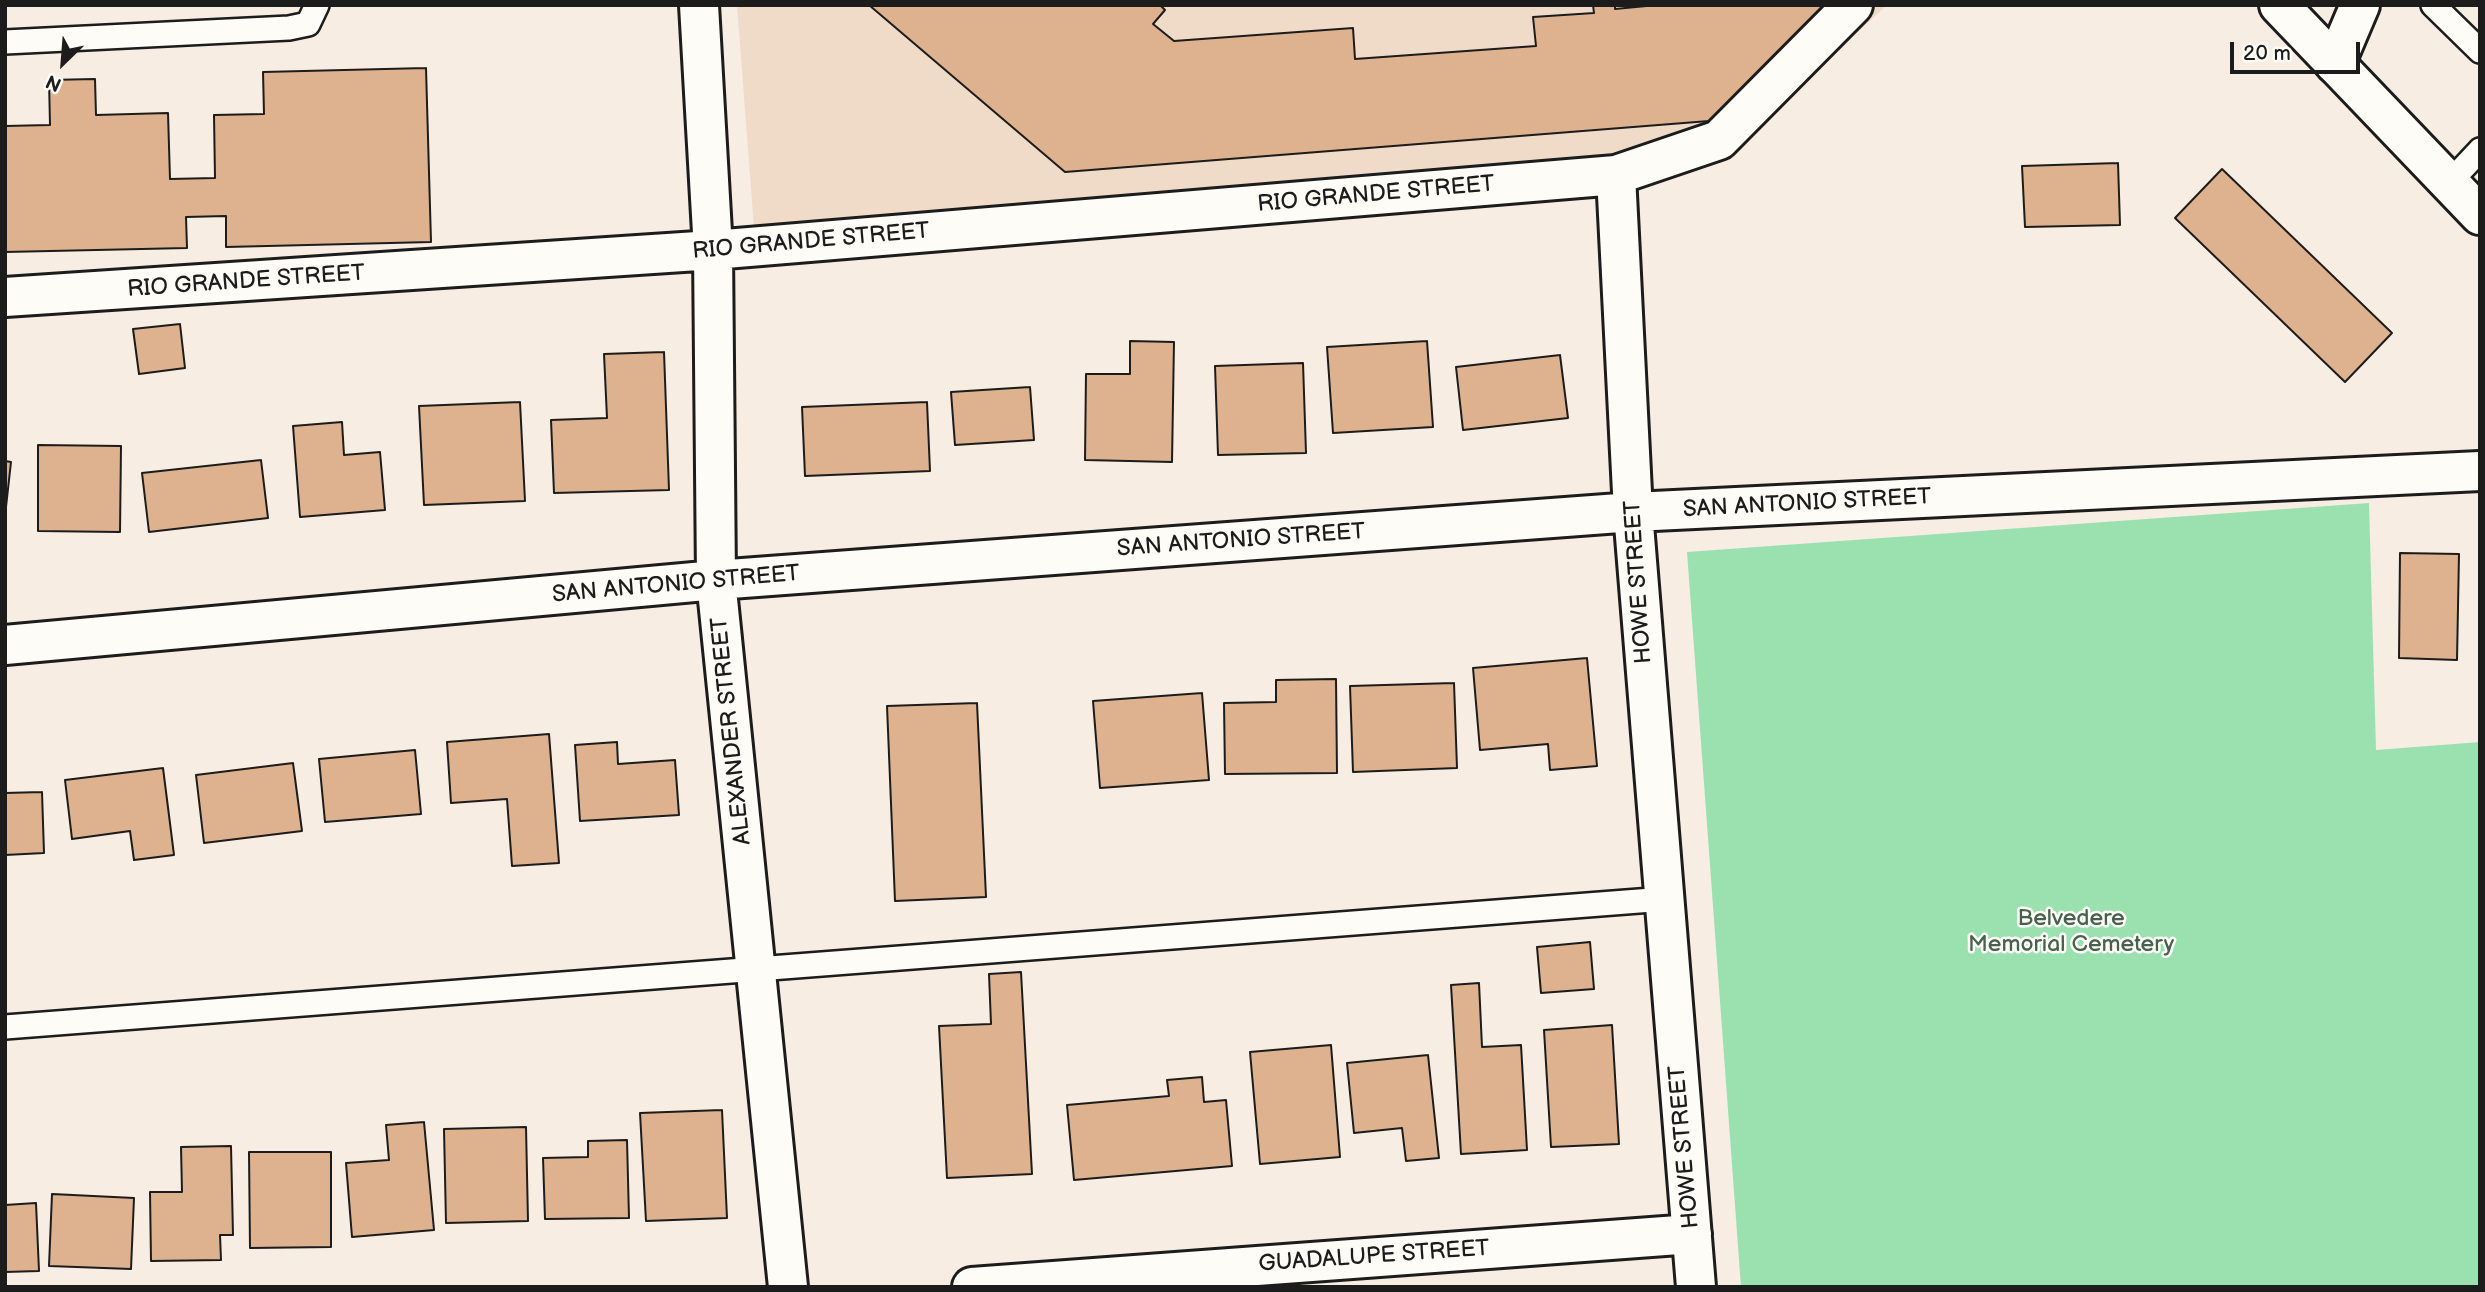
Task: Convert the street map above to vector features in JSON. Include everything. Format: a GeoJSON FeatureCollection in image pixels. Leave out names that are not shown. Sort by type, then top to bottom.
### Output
{"type":"FeatureCollection","features":[{"type":"Feature","properties":{"kind":"street","name":"ALEXANDER STREET"},"geometry":{"type":"LineString","coordinates":[[699,5],[713,250],[716,580],[788,1287]]}},
{"type":"Feature","properties":{"kind":"street"},"geometry":{"type":"LineString","coordinates":[[1616,175],[1718,140],[1853,5]]}},
{"type":"Feature","properties":{"kind":"street"},"geometry":{"type":"LineString","coordinates":[[2279,5],[2480,215]]}},
{"type":"Feature","properties":{"kind":"street"},"geometry":{"type":"LineString","coordinates":[[2335,64],[2360,5]]}},
{"type":"Feature","properties":{"kind":"street","name":"RIO GRANDE STREET"},"geometry":{"type":"LineString","coordinates":[[5,298],[713,250],[1616,175]]}},
{"type":"Feature","properties":{"kind":"street","name":"HOWE STREET"},"geometry":{"type":"LineString","coordinates":[[1616,175],[1633,512],[1696,1287]]}},
{"type":"Feature","properties":{"kind":"street","name":"SAN ANTONIO STREET"},"geometry":{"type":"LineString","coordinates":[[5,645],[716,580],[1633,512],[2480,471]]}},
{"type":"Feature","properties":{"kind":"street","name":"GUADALUPE STREET"},"geometry":{"type":"LineString","coordinates":[[972,1287],[1692,1234]]}},
{"type":"Feature","properties":{"kind":"lane"},"geometry":{"type":"LineString","coordinates":[[5,42],[289,28],[308,24],[317,5]]}},
{"type":"Feature","properties":{"kind":"lane"},"geometry":{"type":"LineString","coordinates":[[2433,5],[2480,51]]}},
{"type":"Feature","properties":{"kind":"lane"},"geometry":{"type":"LineString","coordinates":[[2449,183],[2480,150]]}},
{"type":"Feature","properties":{"kind":"lane"},"geometry":{"type":"LineString","coordinates":[[5,1027],[1665,900]]}},
{"type":"Feature","properties":{"kind":"shaded area"},"geometry":{"type":"Polygon","coordinates":[[[737,5],[1887,5],[1729,152],[754,228],[737,5]]]}},
{"type":"Feature","properties":{"kind":"green space","name":"Belvedere Memorial Cemetery"},"geometry":{"type":"Polygon","coordinates":[[[2369,503],[2376,750],[2480,742],[2480,1287],[1741,1287],[1687,552],[2369,503]]]}},
{"type":"Feature","properties":{"kind":"building"},"geometry":{"type":"Polygon","coordinates":[[[869,5],[1160,5],[1165,10],[1153,24],[1174,41],[1353,28],[1355,59],[1536,46],[1533,17],[1594,13],[1593,5],[1615,5],[1615,9],[1657,5],[1833,5],[1709,121],[1065,172],[869,5]]]}},
{"type":"Feature","properties":{"kind":"building"},"geometry":{"type":"Polygon","coordinates":[[[426,68],[431,242],[226,247],[226,216],[186,217],[187,248],[5,252],[5,126],[50,125],[49,80],[95,79],[96,115],[168,113],[170,179],[215,178],[214,115],[264,114],[263,72],[426,68]]]}},
{"type":"Feature","properties":{"kind":"building"},"geometry":{"type":"Polygon","coordinates":[[[2118,163],[2120,225],[2025,227],[2022,166],[2118,163]]]}},
{"type":"Feature","properties":{"kind":"building"},"geometry":{"type":"Polygon","coordinates":[[[2222,169],[2392,333],[2345,382],[2175,218],[2222,169]]]}},
{"type":"Feature","properties":{"kind":"building"},"geometry":{"type":"Polygon","coordinates":[[[180,324],[185,368],[139,374],[133,329],[180,324]]]}},
{"type":"Feature","properties":{"kind":"building"},"geometry":{"type":"Polygon","coordinates":[[[1130,341],[1174,342],[1172,462],[1085,460],[1086,374],[1130,374],[1130,341]]]}},
{"type":"Feature","properties":{"kind":"building"},"geometry":{"type":"Polygon","coordinates":[[[1427,341],[1433,427],[1333,433],[1327,347],[1427,341]]]}},
{"type":"Feature","properties":{"kind":"building"},"geometry":{"type":"Polygon","coordinates":[[[664,352],[669,490],[554,493],[551,420],[607,418],[604,354],[664,352]]]}},
{"type":"Feature","properties":{"kind":"building"},"geometry":{"type":"Polygon","coordinates":[[[1560,355],[1568,418],[1463,430],[1456,367],[1560,355]]]}},
{"type":"Feature","properties":{"kind":"building"},"geometry":{"type":"Polygon","coordinates":[[[1303,363],[1306,453],[1218,455],[1215,366],[1303,363]]]}},
{"type":"Feature","properties":{"kind":"building"},"geometry":{"type":"Polygon","coordinates":[[[1030,387],[1034,440],[955,445],[951,392],[1030,387]]]}},
{"type":"Feature","properties":{"kind":"building"},"geometry":{"type":"Polygon","coordinates":[[[520,402],[525,501],[424,505],[419,406],[520,402]]]}},
{"type":"Feature","properties":{"kind":"building"},"geometry":{"type":"Polygon","coordinates":[[[927,402],[930,471],[805,476],[802,407],[927,402]]]}},
{"type":"Feature","properties":{"kind":"building"},"geometry":{"type":"Polygon","coordinates":[[[342,422],[344,455],[380,452],[385,510],[300,517],[293,426],[342,422]]]}},
{"type":"Feature","properties":{"kind":"building"},"geometry":{"type":"Polygon","coordinates":[[[38,445],[121,446],[120,532],[38,531],[38,445]]]}},
{"type":"Feature","properties":{"kind":"building"},"geometry":{"type":"Polygon","coordinates":[[[261,460],[268,518],[149,532],[142,473],[261,460]]]}},
{"type":"Feature","properties":{"kind":"building"},"geometry":{"type":"Polygon","coordinates":[[[5,461],[11,462],[6,507],[5,507],[5,461]]]}},
{"type":"Feature","properties":{"kind":"building"},"geometry":{"type":"Polygon","coordinates":[[[2400,553],[2459,554],[2457,660],[2399,658],[2400,553]]]}},
{"type":"Feature","properties":{"kind":"building"},"geometry":{"type":"Polygon","coordinates":[[[1587,658],[1597,766],[1550,770],[1548,744],[1480,750],[1473,668],[1587,658]]]}},
{"type":"Feature","properties":{"kind":"building"},"geometry":{"type":"Polygon","coordinates":[[[1336,679],[1337,773],[1225,774],[1224,703],[1276,702],[1276,680],[1336,679]]]}},
{"type":"Feature","properties":{"kind":"building"},"geometry":{"type":"Polygon","coordinates":[[[1454,683],[1457,768],[1353,772],[1350,686],[1454,683]]]}},
{"type":"Feature","properties":{"kind":"building"},"geometry":{"type":"Polygon","coordinates":[[[1202,693],[1209,780],[1100,788],[1093,701],[1202,693]]]}},
{"type":"Feature","properties":{"kind":"building"},"geometry":{"type":"Polygon","coordinates":[[[977,703],[986,897],[895,901],[887,706],[977,703]]]}},
{"type":"Feature","properties":{"kind":"building"},"geometry":{"type":"Polygon","coordinates":[[[549,734],[559,863],[512,866],[507,799],[451,803],[447,742],[549,734]]]}},
{"type":"Feature","properties":{"kind":"building"},"geometry":{"type":"Polygon","coordinates":[[[617,742],[618,764],[675,760],[679,815],[580,821],[575,745],[617,742]]]}},
{"type":"Feature","properties":{"kind":"building"},"geometry":{"type":"Polygon","coordinates":[[[415,750],[421,814],[325,822],[319,759],[415,750]]]}},
{"type":"Feature","properties":{"kind":"building"},"geometry":{"type":"Polygon","coordinates":[[[293,763],[302,831],[204,843],[196,775],[293,763]]]}},
{"type":"Feature","properties":{"kind":"building"},"geometry":{"type":"Polygon","coordinates":[[[163,768],[174,855],[134,860],[130,831],[72,839],[65,780],[163,768]]]}},
{"type":"Feature","properties":{"kind":"building"},"geometry":{"type":"Polygon","coordinates":[[[42,792],[44,853],[5,855],[5,793],[42,792]]]}},
{"type":"Feature","properties":{"kind":"building"},"geometry":{"type":"Polygon","coordinates":[[[1590,942],[1594,989],[1541,993],[1537,947],[1590,942]]]}},
{"type":"Feature","properties":{"kind":"building"},"geometry":{"type":"Polygon","coordinates":[[[1021,972],[1032,1174],[947,1178],[939,1026],[991,1024],[989,974],[1021,972]]]}},
{"type":"Feature","properties":{"kind":"building"},"geometry":{"type":"Polygon","coordinates":[[[1479,983],[1482,1047],[1521,1045],[1527,1150],[1461,1154],[1451,985],[1479,983]]]}},
{"type":"Feature","properties":{"kind":"building"},"geometry":{"type":"Polygon","coordinates":[[[1612,1025],[1619,1144],[1551,1147],[1544,1030],[1612,1025]]]}},
{"type":"Feature","properties":{"kind":"building"},"geometry":{"type":"Polygon","coordinates":[[[1331,1045],[1340,1157],[1260,1164],[1250,1052],[1331,1045]]]}},
{"type":"Feature","properties":{"kind":"building"},"geometry":{"type":"Polygon","coordinates":[[[1428,1055],[1439,1158],[1406,1161],[1402,1128],[1354,1133],[1347,1063],[1428,1055]]]}},
{"type":"Feature","properties":{"kind":"building"},"geometry":{"type":"Polygon","coordinates":[[[1202,1077],[1204,1102],[1226,1100],[1232,1166],[1074,1180],[1067,1105],[1169,1096],[1167,1080],[1202,1077]]]}},
{"type":"Feature","properties":{"kind":"building"},"geometry":{"type":"Polygon","coordinates":[[[722,1110],[727,1218],[646,1221],[640,1113],[722,1110]]]}},
{"type":"Feature","properties":{"kind":"building"},"geometry":{"type":"Polygon","coordinates":[[[424,1122],[434,1230],[352,1237],[346,1163],[389,1160],[386,1125],[424,1122]]]}},
{"type":"Feature","properties":{"kind":"building"},"geometry":{"type":"Polygon","coordinates":[[[526,1127],[528,1221],[446,1223],[444,1129],[526,1127]]]}},
{"type":"Feature","properties":{"kind":"building"},"geometry":{"type":"Polygon","coordinates":[[[627,1140],[629,1218],[545,1219],[543,1158],[588,1157],[588,1141],[627,1140]]]}},
{"type":"Feature","properties":{"kind":"building"},"geometry":{"type":"Polygon","coordinates":[[[231,1146],[233,1235],[220,1235],[221,1260],[151,1261],[150,1192],[182,1192],[181,1147],[231,1146]]]}},
{"type":"Feature","properties":{"kind":"building"},"geometry":{"type":"Polygon","coordinates":[[[249,1152],[331,1152],[331,1247],[250,1248],[249,1152]]]}},
{"type":"Feature","properties":{"kind":"building"},"geometry":{"type":"Polygon","coordinates":[[[52,1194],[134,1198],[131,1269],[49,1266],[52,1194]]]}},
{"type":"Feature","properties":{"kind":"building"},"geometry":{"type":"Polygon","coordinates":[[[36,1203],[39,1271],[5,1272],[5,1205],[36,1203]]]}}]}
